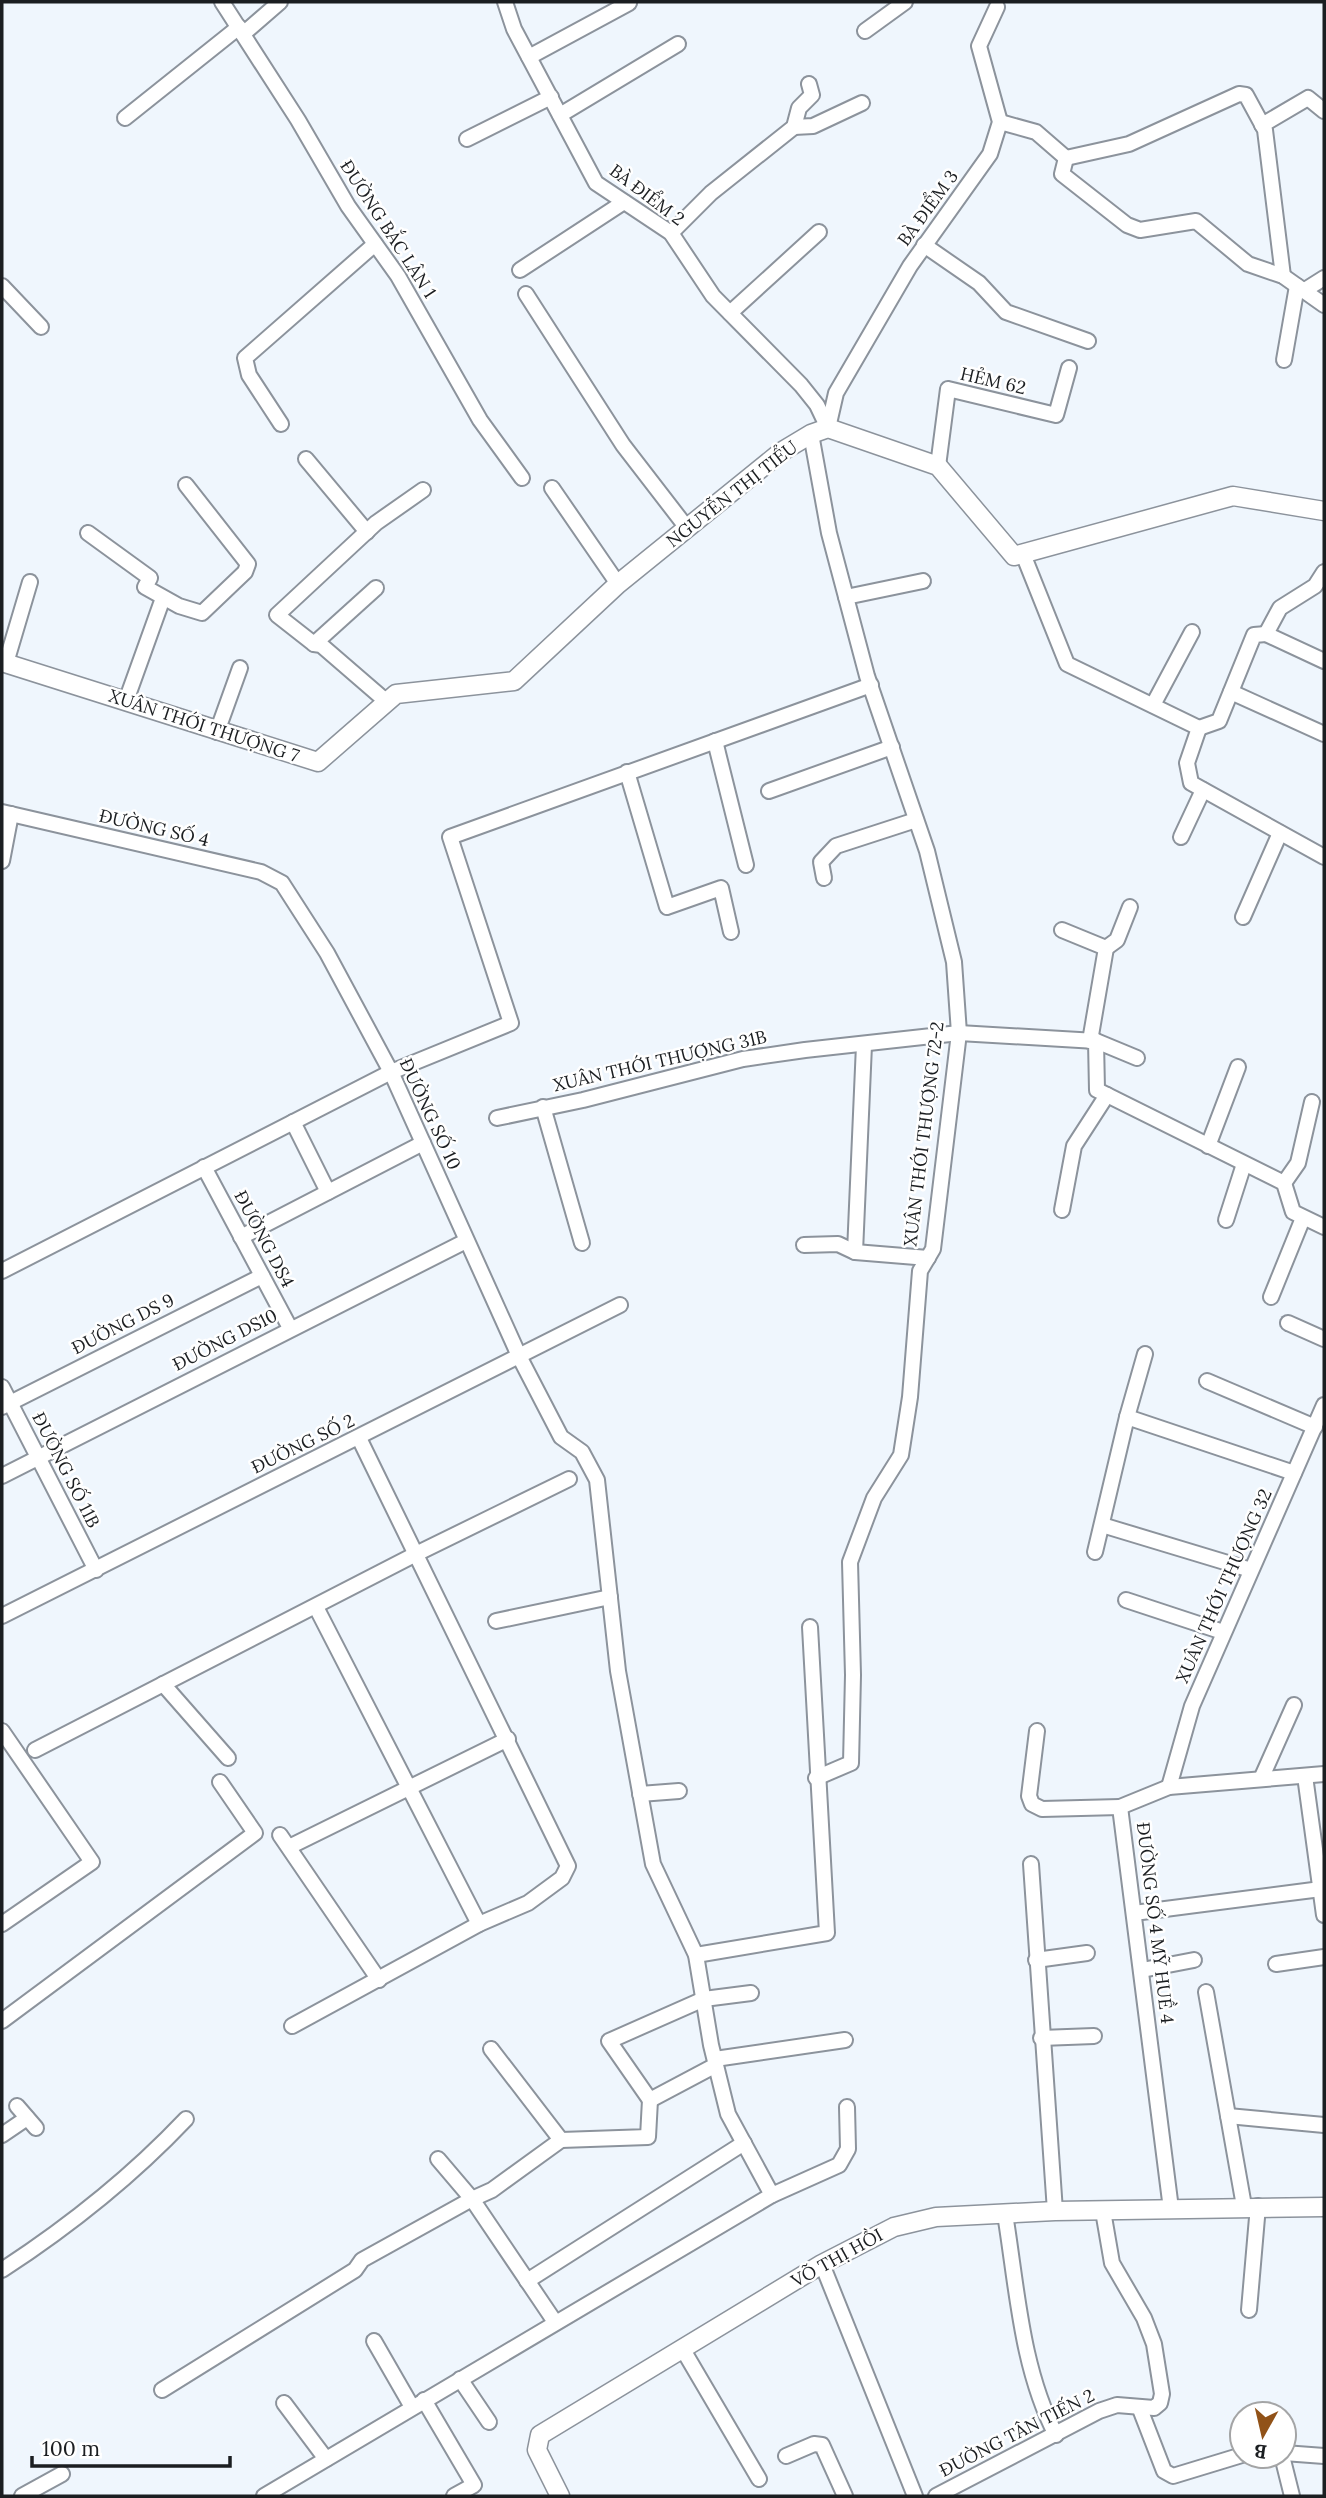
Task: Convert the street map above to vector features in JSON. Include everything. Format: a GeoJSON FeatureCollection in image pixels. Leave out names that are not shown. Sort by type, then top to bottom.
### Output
{"type":"FeatureCollection","features":[{"type":"Feature","properties":{"kind":"street","name":"ĐƯỜNG BẮC LÂN 1"},"geometry":{"type":"LineString","coordinates":[[222,2],[348,206],[398,276],[480,420],[522,478]]}},
{"type":"Feature","properties":{"kind":"street"},"geometry":{"type":"LineString","coordinates":[[125,118],[280,2]]}},
{"type":"Feature","properties":{"kind":"street","name":"BÀ ĐIỂM 2"},"geometry":{"type":"LineString","coordinates":[[505,2],[529,57],[596,183],[671,233],[713,296],[801,385],[817,405],[819,431]]}},
{"type":"Feature","properties":{"kind":"street"},"geometry":{"type":"LineString","coordinates":[[865,30],[905,2]]}},
{"type":"Feature","properties":{"kind":"street"},"geometry":{"type":"LineString","coordinates":[[998,3],[979,46],[1000,122],[1036,132],[1066,158]]}},
{"type":"Feature","properties":{"kind":"street"},"geometry":{"type":"LineString","coordinates":[[529,57],[629,4]]}},
{"type":"Feature","properties":{"kind":"street"},"geometry":{"type":"LineString","coordinates":[[560,115],[678,44]]}},
{"type":"Feature","properties":{"kind":"street"},"geometry":{"type":"LineString","coordinates":[[671,233],[711,193],[794,127],[800,108],[812,94],[809,84]]}},
{"type":"Feature","properties":{"kind":"street"},"geometry":{"type":"LineString","coordinates":[[1066,158],[1129,145],[1242,94],[1248,97],[1262,125],[1283,276]]}},
{"type":"Feature","properties":{"kind":"street"},"geometry":{"type":"LineString","coordinates":[[467,139],[551,97]]}},
{"type":"Feature","properties":{"kind":"street"},"geometry":{"type":"LineString","coordinates":[[1262,125],[1308,98],[1324,111]]}},
{"type":"Feature","properties":{"kind":"street"},"geometry":{"type":"LineString","coordinates":[[794,127],[813,126],[862,103]]}},
{"type":"Feature","properties":{"kind":"street","name":"BÀ ĐIỂM 3"},"geometry":{"type":"LineString","coordinates":[[819,431],[836,393],[925,245],[990,154],[1000,122]]}},
{"type":"Feature","properties":{"kind":"street"},"geometry":{"type":"LineString","coordinates":[[1066,158],[1062,174],[1127,225],[1140,230],[1196,221],[1248,264],[1283,276],[1324,305]]}},
{"type":"Feature","properties":{"kind":"street"},"geometry":{"type":"LineString","coordinates":[[520,270],[624,202]]}},
{"type":"Feature","properties":{"kind":"street"},"geometry":{"type":"LineString","coordinates":[[730,313],[819,232]]}},
{"type":"Feature","properties":{"kind":"street"},"geometry":{"type":"LineString","coordinates":[[281,424],[249,374],[245,358],[375,244]]}},
{"type":"Feature","properties":{"kind":"street"},"geometry":{"type":"LineString","coordinates":[[925,245],[979,283],[1006,312],[1088,341]]}},
{"type":"Feature","properties":{"kind":"street"},"geometry":{"type":"LineString","coordinates":[[1301,288],[1324,278]]}},
{"type":"Feature","properties":{"kind":"street"},"geometry":{"type":"LineString","coordinates":[[2,286],[41,327]]}},
{"type":"Feature","properties":{"kind":"street"},"geometry":{"type":"LineString","coordinates":[[1284,360],[1301,288]]}},
{"type":"Feature","properties":{"kind":"street"},"geometry":{"type":"LineString","coordinates":[[526,294],[623,445],[687,528]]}},
{"type":"Feature","properties":{"kind":"street","name":"HẺM 62"},"geometry":{"type":"LineString","coordinates":[[939,466],[948,389],[1056,415],[1069,368]]}},
{"type":"Feature","properties":{"kind":"street"},"geometry":{"type":"LineString","coordinates":[[819,431],[939,466],[1014,556],[1233,496],[1324,511]]}},
{"type":"Feature","properties":{"kind":"street","name":"NGUYỄN THỊ TIỂU"},"geometry":{"type":"LineString","coordinates":[[387,702],[396,694],[514,681],[618,584],[781,452],[819,431]]}},
{"type":"Feature","properties":{"kind":"street","name":"XUÂN THỚI THƯỢNG 72-2"},"geometry":{"type":"LineString","coordinates":[[816,1778],[851,1763],[853,1675],[850,1562],[874,1498],[901,1455],[910,1397],[920,1271],[933,1249],[959,1033],[954,962],[916,820],[872,685],[829,533],[819,431]]}},
{"type":"Feature","properties":{"kind":"street"},"geometry":{"type":"LineString","coordinates":[[306,458],[366,532]]}},
{"type":"Feature","properties":{"kind":"street"},"geometry":{"type":"LineString","coordinates":[[88,533],[150,578],[145,587],[163,598],[200,613],[248,567],[247,561],[227,534],[186,485]]}},
{"type":"Feature","properties":{"kind":"street"},"geometry":{"type":"LineString","coordinates":[[552,488],[618,584]]}},
{"type":"Feature","properties":{"kind":"street"},"geometry":{"type":"LineString","coordinates":[[387,702],[321,645],[314,644],[277,615],[366,532],[423,490]]}},
{"type":"Feature","properties":{"kind":"street"},"geometry":{"type":"LineString","coordinates":[[1023,554],[1066,664],[1199,728],[1219,721],[1254,635],[1266,634],[1324,661]]}},
{"type":"Feature","properties":{"kind":"street"},"geometry":{"type":"LineString","coordinates":[[1266,634],[1280,608],[1315,586],[1324,572]]}},
{"type":"Feature","properties":{"kind":"street"},"geometry":{"type":"LineString","coordinates":[[846,597],[923,581]]}},
{"type":"Feature","properties":{"kind":"street"},"geometry":{"type":"LineString","coordinates":[[4,663],[30,582]]}},
{"type":"Feature","properties":{"kind":"street"},"geometry":{"type":"LineString","coordinates":[[314,644],[376,588]]}},
{"type":"Feature","properties":{"kind":"street"},"geometry":{"type":"LineString","coordinates":[[126,701],[163,598]]}},
{"type":"Feature","properties":{"kind":"street"},"geometry":{"type":"LineString","coordinates":[[1153,705],[1192,632]]}},
{"type":"Feature","properties":{"kind":"street","name":"XUÂN THỚI THƯỢNG 7"},"geometry":{"type":"LineString","coordinates":[[4,663],[318,762],[387,702]]}},
{"type":"Feature","properties":{"kind":"street"},"geometry":{"type":"LineString","coordinates":[[217,732],[240,667]]}},
{"type":"Feature","properties":{"kind":"street"},"geometry":{"type":"LineString","coordinates":[[2,1270],[391,1072],[511,1023],[450,837],[872,685]]}},
{"type":"Feature","properties":{"kind":"street"},"geometry":{"type":"LineString","coordinates":[[1231,692],[1324,734]]}},
{"type":"Feature","properties":{"kind":"street"},"geometry":{"type":"LineString","coordinates":[[1199,728],[1187,763],[1191,783],[1324,857]]}},
{"type":"Feature","properties":{"kind":"street"},"geometry":{"type":"LineString","coordinates":[[715,741],[746,865]]}},
{"type":"Feature","properties":{"kind":"street"},"geometry":{"type":"LineString","coordinates":[[769,791],[892,747]]}},
{"type":"Feature","properties":{"kind":"street"},"geometry":{"type":"LineString","coordinates":[[627,772],[667,907],[721,888],[732,932]]}},
{"type":"Feature","properties":{"kind":"street"},"geometry":{"type":"LineString","coordinates":[[1181,837],[1203,790]]}},
{"type":"Feature","properties":{"kind":"street"},"geometry":{"type":"LineString","coordinates":[[2,862],[6,813]]}},
{"type":"Feature","properties":{"kind":"street","name":"ĐƯỜNG SỐ 4"},"geometry":{"type":"LineString","coordinates":[[6,813],[261,872],[282,883],[291,894]]}},
{"type":"Feature","properties":{"kind":"street"},"geometry":{"type":"LineString","coordinates":[[824,878],[821,862],[836,846],[916,820]]}},
{"type":"Feature","properties":{"kind":"street"},"geometry":{"type":"LineString","coordinates":[[1243,917],[1280,833]]}},
{"type":"Feature","properties":{"kind":"street","name":"ĐƯỜNG SỐ 10"},"geometry":{"type":"LineString","coordinates":[[291,894],[327,953],[391,1072],[520,1358],[561,1437],[582,1452],[597,1480],[618,1671],[653,1864],[696,1955],[715,2062],[728,2114],[772,2195]]}},
{"type":"Feature","properties":{"kind":"street"},"geometry":{"type":"LineString","coordinates":[[1130,906],[1117,940],[1106,948],[1093,1041],[1097,1090],[1284,1183],[1293,1212],[1324,1227]]}},
{"type":"Feature","properties":{"kind":"street"},"geometry":{"type":"LineString","coordinates":[[1062,930],[1106,948]]}},
{"type":"Feature","properties":{"kind":"street","name":"XUÂN THỚI THƯỢNG 31B"},"geometry":{"type":"LineString","coordinates":[[497,1118],[583,1100],[743,1059],[959,1033],[1093,1041],[1137,1058]]}},
{"type":"Feature","properties":{"kind":"street"},"geometry":{"type":"LineString","coordinates":[[855,1252],[864,1045]]}},
{"type":"Feature","properties":{"kind":"street"},"geometry":{"type":"LineString","coordinates":[[1208,1146],[1238,1068]]}},
{"type":"Feature","properties":{"kind":"street"},"geometry":{"type":"LineString","coordinates":[[1062,1210],[1074,1146],[1107,1095]]}},
{"type":"Feature","properties":{"kind":"street"},"geometry":{"type":"LineString","coordinates":[[1284,1183],[1298,1163],[1312,1102]]}},
{"type":"Feature","properties":{"kind":"street"},"geometry":{"type":"LineString","coordinates":[[543,1107],[582,1243]]}},
{"type":"Feature","properties":{"kind":"street"},"geometry":{"type":"LineString","coordinates":[[293,1122],[328,1192]]}},
{"type":"Feature","properties":{"kind":"street"},"geometry":{"type":"LineString","coordinates":[[241,1237],[423,1143]]}},
{"type":"Feature","properties":{"kind":"street"},"geometry":{"type":"LineString","coordinates":[[1226,1220],[1244,1164]]}},
{"type":"Feature","properties":{"kind":"street","name":"ĐƯỜNG DS4"},"geometry":{"type":"LineString","coordinates":[[204,1167],[290,1328]]}},
{"type":"Feature","properties":{"kind":"street"},"geometry":{"type":"LineString","coordinates":[[1270,1297],[1303,1217]]}},
{"type":"Feature","properties":{"kind":"street","name":"ĐƯỜNG DS10"},"geometry":{"type":"LineString","coordinates":[[2,1476],[466,1241]]}},
{"type":"Feature","properties":{"kind":"street"},"geometry":{"type":"LineString","coordinates":[[804,1245],[838,1244],[855,1252],[928,1258]]}},
{"type":"Feature","properties":{"kind":"street","name":"ĐƯỜNG DS 9"},"geometry":{"type":"LineString","coordinates":[[6,1405],[262,1276]]}},
{"type":"Feature","properties":{"kind":"street","name":"ĐƯỜNG SỐ 2"},"geometry":{"type":"LineString","coordinates":[[2,1616],[520,1358],[620,1305]]}},
{"type":"Feature","properties":{"kind":"street"},"geometry":{"type":"LineString","coordinates":[[1288,1323],[1324,1339]]}},
{"type":"Feature","properties":{"kind":"street"},"geometry":{"type":"LineString","coordinates":[[1095,1552],[1144,1354]]}},
{"type":"Feature","properties":{"kind":"street"},"geometry":{"type":"LineString","coordinates":[[1207,1381],[1315,1427]]}},
{"type":"Feature","properties":{"kind":"street","name":"ĐƯỜNG SỐ 11B"},"geometry":{"type":"LineString","coordinates":[[2,1387],[6,1405],[39,1458],[96,1570]]}},
{"type":"Feature","properties":{"kind":"street","name":"XUÂN THỚI THƯỢNG 32"},"geometry":{"type":"LineString","coordinates":[[1169,1787],[1192,1706],[1324,1405]]}},
{"type":"Feature","properties":{"kind":"street"},"geometry":{"type":"LineString","coordinates":[[1127,1417],[1294,1472]]}},
{"type":"Feature","properties":{"kind":"street"},"geometry":{"type":"LineString","coordinates":[[292,2026],[479,1924],[528,1903],[562,1878],[568,1866],[418,1553],[359,1438]]}},
{"type":"Feature","properties":{"kind":"street"},"geometry":{"type":"LineString","coordinates":[[35,1750],[418,1553],[569,1479]]}},
{"type":"Feature","properties":{"kind":"street"},"geometry":{"type":"LineString","coordinates":[[1102,1525],[1251,1570]]}},
{"type":"Feature","properties":{"kind":"street"},"geometry":{"type":"LineString","coordinates":[[496,1620],[610,1597]]}},
{"type":"Feature","properties":{"kind":"street"},"geometry":{"type":"LineString","coordinates":[[1126,1600],[1223,1632]]}},
{"type":"Feature","properties":{"kind":"street"},"geometry":{"type":"LineString","coordinates":[[316,1607],[479,1924]]}},
{"type":"Feature","properties":{"kind":"street"},"geometry":{"type":"LineString","coordinates":[[696,1955],[827,1933],[816,1778],[810,1627]]}},
{"type":"Feature","properties":{"kind":"street"},"geometry":{"type":"LineString","coordinates":[[163,1684],[228,1758]]}},
{"type":"Feature","properties":{"kind":"street"},"geometry":{"type":"LineString","coordinates":[[1261,1779],[1294,1705]]}},
{"type":"Feature","properties":{"kind":"street"},"geometry":{"type":"LineString","coordinates":[[2,1731],[92,1862],[2,1924]]}},
{"type":"Feature","properties":{"kind":"street"},"geometry":{"type":"LineString","coordinates":[[1037,1731],[1030,1796],[1032,1804],[1050,1809],[1120,1807]]}},
{"type":"Feature","properties":{"kind":"street"},"geometry":{"type":"LineString","coordinates":[[379,1980],[284,1841],[508,1739]]}},
{"type":"Feature","properties":{"kind":"street","name":"ĐƯỜNG SỐ 4 MỸ HUỀ 4"},"geometry":{"type":"LineString","coordinates":[[1171,2209],[1120,1807],[1169,1787],[1324,1774]]}},
{"type":"Feature","properties":{"kind":"street"},"geometry":{"type":"LineString","coordinates":[[1305,1776],[1321,1865],[1324,1915]]}},
{"type":"Feature","properties":{"kind":"street"},"geometry":{"type":"LineString","coordinates":[[2,2021],[255,1833],[220,1782]]}},
{"type":"Feature","properties":{"kind":"street"},"geometry":{"type":"LineString","coordinates":[[640,1794],[679,1791]]}},
{"type":"Feature","properties":{"kind":"street"},"geometry":{"type":"LineString","coordinates":[[1031,1864],[1055,2211]]}},
{"type":"Feature","properties":{"kind":"street"},"geometry":{"type":"LineString","coordinates":[[1134,1913],[1321,1889]]}},
{"type":"Feature","properties":{"kind":"street"},"geometry":{"type":"LineString","coordinates":[[1036,1960],[1087,1953]]}},
{"type":"Feature","properties":{"kind":"street"},"geometry":{"type":"LineString","coordinates":[[1276,1964],[1324,1957]]}},
{"type":"Feature","properties":{"kind":"street"},"geometry":{"type":"LineString","coordinates":[[1142,1970],[1194,1959]]}},
{"type":"Feature","properties":{"kind":"street"},"geometry":{"type":"LineString","coordinates":[[1206,1992],[1228,2116],[1251,2206],[1249,2310]]}},
{"type":"Feature","properties":{"kind":"street"},"geometry":{"type":"LineString","coordinates":[[162,2390],[355,2270],[362,2260],[492,2190],[561,2140],[648,2137],[650,2101],[608,2041],[704,1999],[751,1993]]}},
{"type":"Feature","properties":{"kind":"street"},"geometry":{"type":"LineString","coordinates":[[1041,2038],[1094,2036]]}},
{"type":"Feature","properties":{"kind":"street"},"geometry":{"type":"LineString","coordinates":[[650,2101],[715,2062],[845,2040]]}},
{"type":"Feature","properties":{"kind":"street"},"geometry":{"type":"LineString","coordinates":[[491,2049],[561,2140]]}},
{"type":"Feature","properties":{"kind":"street"},"geometry":{"type":"LineString","coordinates":[[2,2135],[32,2123],[17,2106]]}},
{"type":"Feature","properties":{"kind":"street"},"geometry":{"type":"LineString","coordinates":[[264,2496],[281,2492],[326,2459],[772,2195],[839,2165],[848,2149],[847,2107]]}},
{"type":"Feature","properties":{"kind":"street"},"geometry":{"type":"LineString","coordinates":[[1228,2116],[1324,2125]]}},
{"type":"Feature","properties":{"kind":"street"},"geometry":{"type":"LineString","coordinates":[[2,2270],[53,2235],[118,2183],[186,2119]]}},
{"type":"Feature","properties":{"kind":"street"},"geometry":{"type":"LineString","coordinates":[[527,2281],[744,2143]]}},
{"type":"Feature","properties":{"kind":"street"},"geometry":{"type":"LineString","coordinates":[[438,2159],[472,2199],[555,2322]]}},
{"type":"Feature","properties":{"kind":"street","name":"VÕ THỊ HỒI"},"geometry":{"type":"LineString","coordinates":[[560,2496],[537,2450],[540,2435],[822,2264],[894,2227],[936,2217],[1055,2211],[1324,2207]]}},
{"type":"Feature","properties":{"kind":"street"},"geometry":{"type":"LineString","coordinates":[[1103,2210],[1112,2263],[1144,2318],[1154,2344],[1162,2394],[1160,2403],[1154,2409],[1140,2409],[1164,2471],[1173,2476],[1228,2459]]}},
{"type":"Feature","properties":{"kind":"street"},"geometry":{"type":"LineString","coordinates":[[1004,2214],[1029,2363],[1043,2410],[1056,2435]]}},
{"type":"Feature","properties":{"kind":"street"},"geometry":{"type":"LineString","coordinates":[[822,2264],[915,2496]]}},
{"type":"Feature","properties":{"kind":"street"},"geometry":{"type":"LineString","coordinates":[[374,2341],[474,2485],[454,2496]]}},
{"type":"Feature","properties":{"kind":"street"},"geometry":{"type":"LineString","coordinates":[[682,2348],[759,2479]]}},
{"type":"Feature","properties":{"kind":"street"},"geometry":{"type":"LineString","coordinates":[[460,2379],[489,2422]]}},
{"type":"Feature","properties":{"kind":"street"},"geometry":{"type":"LineString","coordinates":[[284,2403],[326,2459]]}},
{"type":"Feature","properties":{"kind":"street","name":"ĐƯỜNG TÂN TIẾN 2"},"geometry":{"type":"LineString","coordinates":[[936,2496],[1117,2405],[1140,2409]]}},
{"type":"Feature","properties":{"kind":"street"},"geometry":{"type":"LineString","coordinates":[[786,2456],[814,2444],[822,2445],[845,2496]]}},
{"type":"Feature","properties":{"kind":"street"},"geometry":{"type":"LineString","coordinates":[[1298,2455],[1324,2456]]}},
{"type":"Feature","properties":{"kind":"street"},"geometry":{"type":"LineString","coordinates":[[1286,2470],[1292,2496]]}},
{"type":"Feature","properties":{"kind":"street"},"geometry":{"type":"LineString","coordinates":[[22,2496],[62,2474]]}}]}
